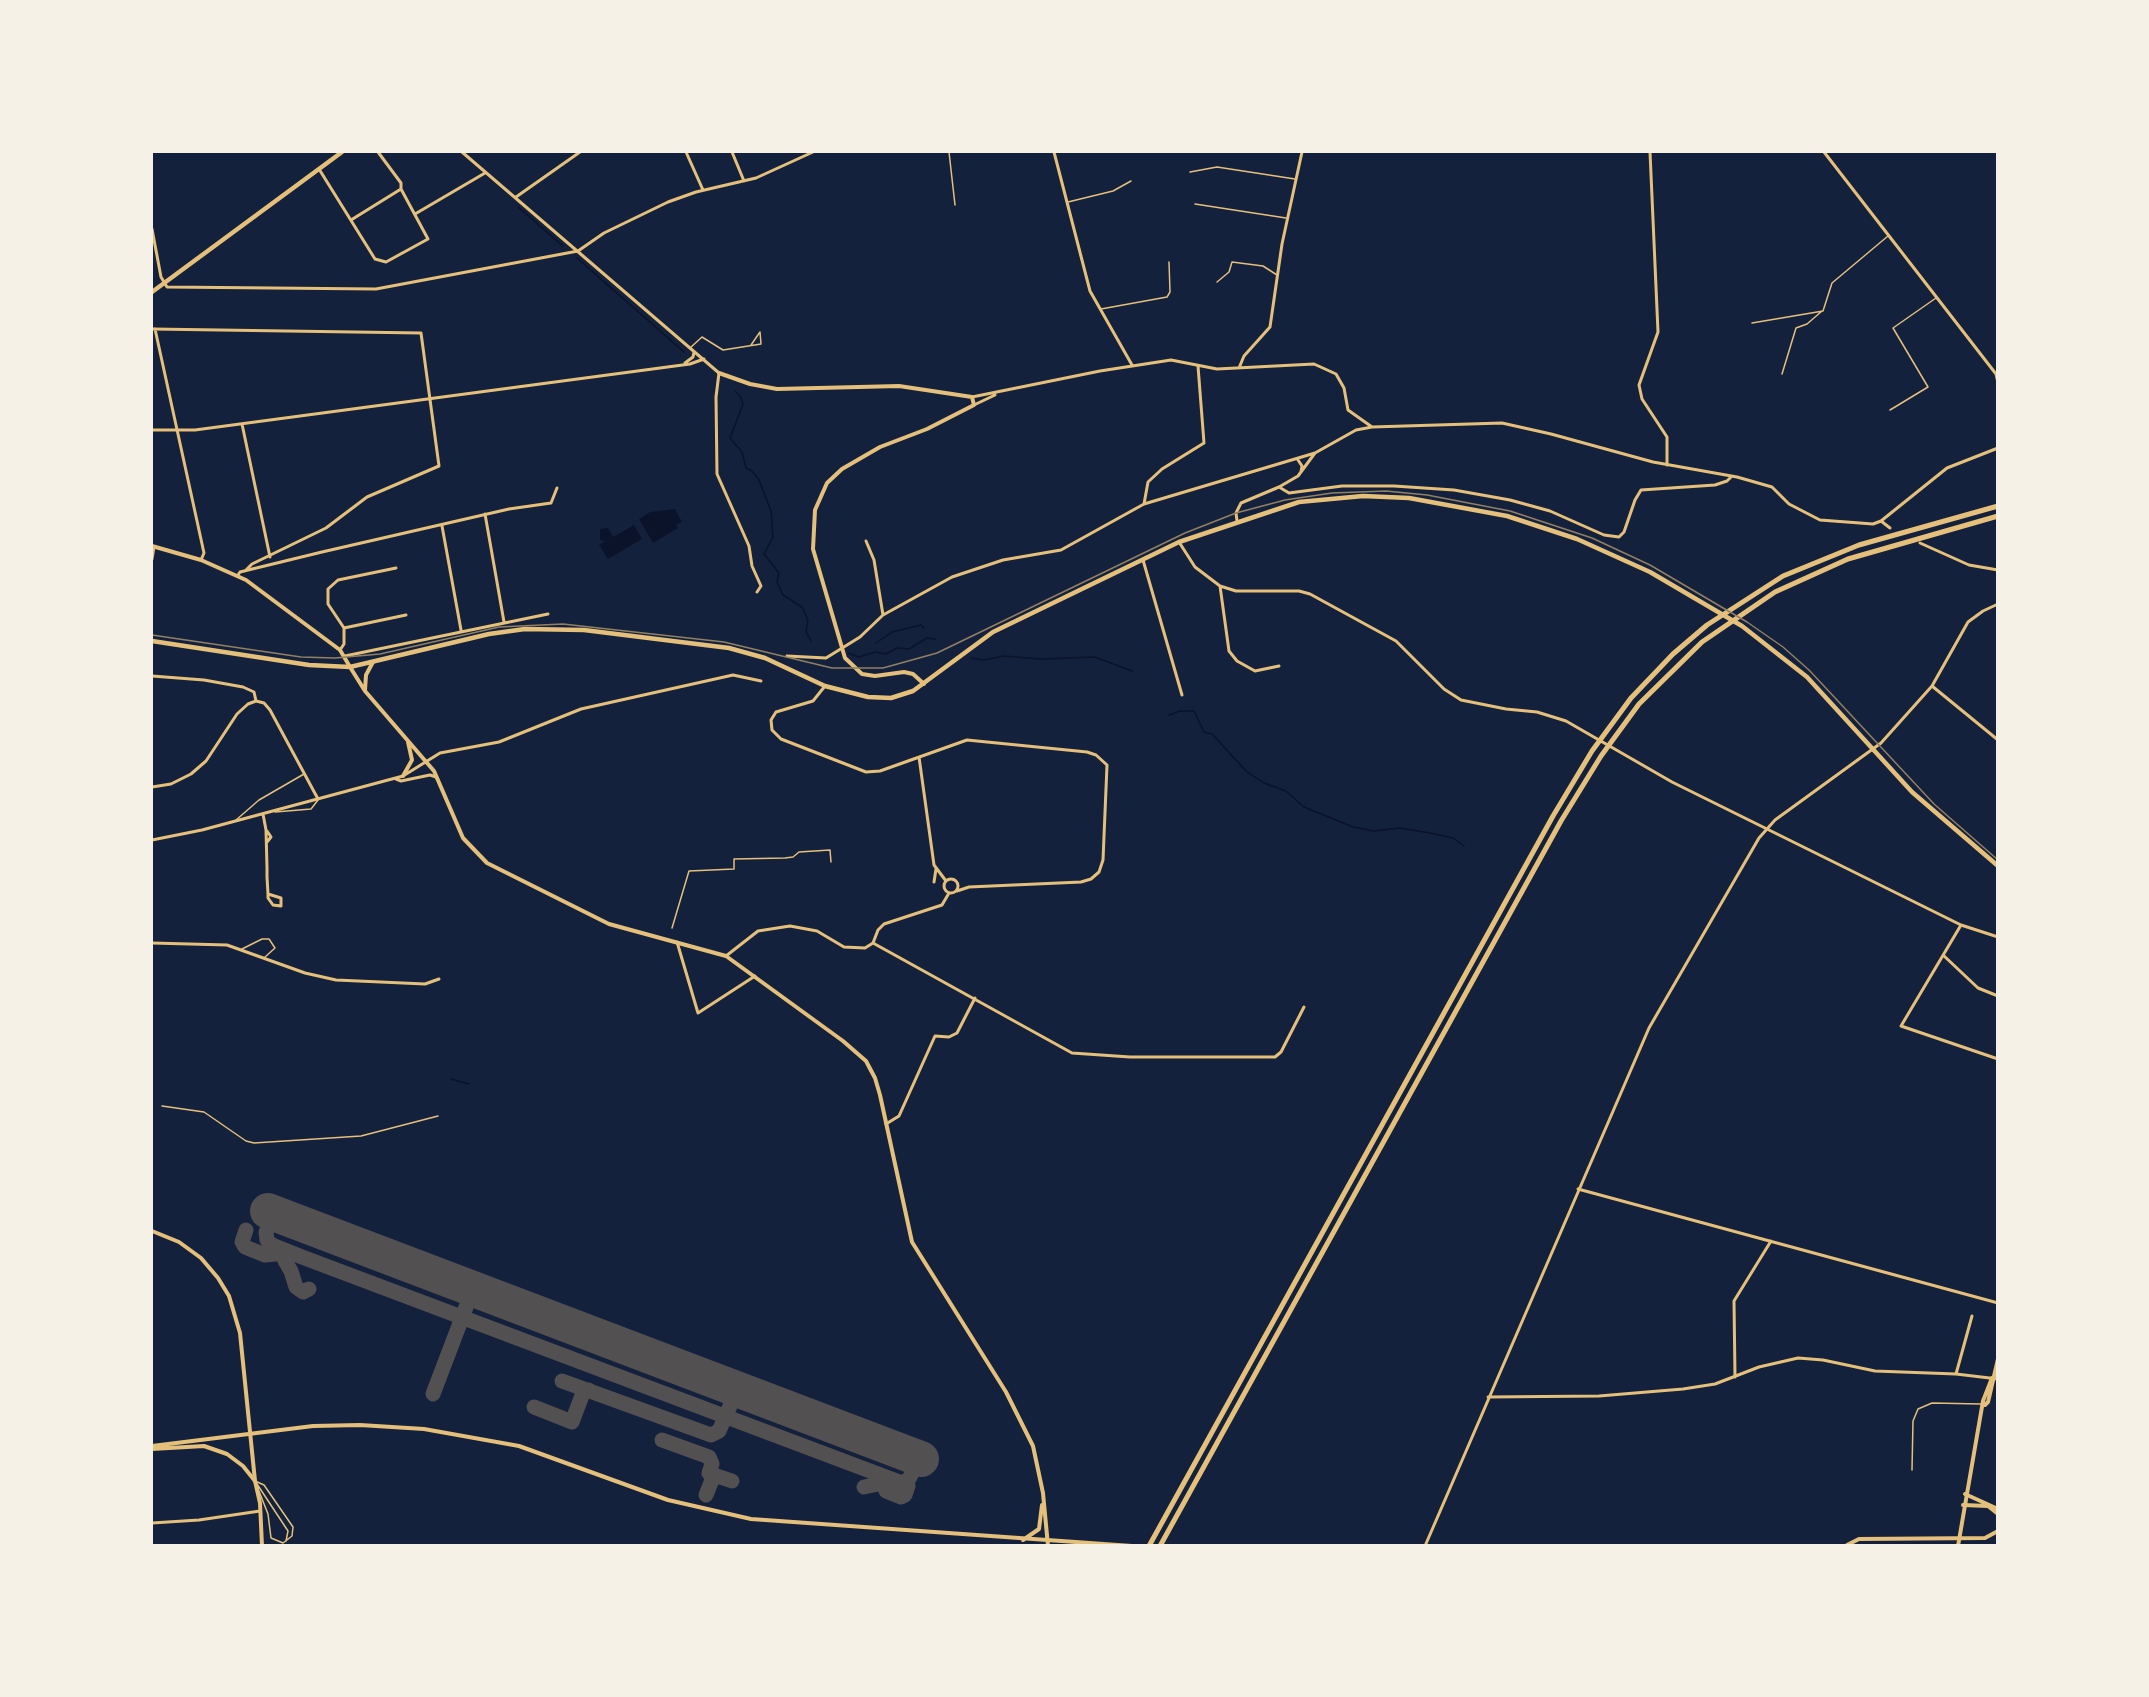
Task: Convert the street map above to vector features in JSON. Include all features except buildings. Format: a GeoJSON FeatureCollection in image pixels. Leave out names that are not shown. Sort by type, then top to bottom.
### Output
{"type":"FeatureCollection","features":[{"type":"Feature","properties":{"kind":"highway"},"geometry":{"type":"LineString","coordinates":[[1149,1545],[1553,816],[1597,744],[1631,698],[1662,664],[1701,629],[1743,599],[1783,576],[1859,545],[1998,506]]}},
{"type":"Feature","properties":{"kind":"highway"},"geometry":{"type":"LineString","coordinates":[[1160,1545],[1561,821],[1601,756],[1639,704],[1702,642],[1775,592],[1848,559],[1998,516]]}},
{"type":"Feature","properties":{"kind":"main road"},"geometry":{"type":"LineString","coordinates":[[152,292],[342,152]]}},
{"type":"Feature","properties":{"kind":"main road"},"geometry":{"type":"LineString","coordinates":[[719,373],[750,384],[777,389],[888,386],[972,397],[974,405],[927,429],[871,451],[834,476],[822,490],[814,510],[813,549],[841,650],[850,665],[862,674],[875,676],[904,672],[913,674],[924,684]]}},
{"type":"Feature","properties":{"kind":"main road"},"geometry":{"type":"LineString","coordinates":[[152,641],[309,665],[350,667],[489,634],[561,628],[729,648],[765,658],[825,686],[868,697],[891,698],[908,693],[924,684],[993,632],[1179,542],[1287,505],[1342,497],[1387,496],[1454,505],[1507,516],[1586,543],[1650,573],[1742,626],[1807,677],[1912,792],[1998,866]]}},
{"type":"Feature","properties":{"kind":"main road"},"geometry":{"type":"LineString","coordinates":[[153,546],[201,560],[238,575],[273,598],[340,650],[364,691],[427,762],[437,777],[463,838],[487,863],[609,924],[726,956],[861,1056],[875,1078],[912,1242],[1015,1407],[1033,1446],[1043,1493],[1048,1544]]}},
{"type":"Feature","properties":{"kind":"main road"},"geometry":{"type":"LineString","coordinates":[[364,691],[366,675],[373,662]]}},
{"type":"Feature","properties":{"kind":"main road"},"geometry":{"type":"LineString","coordinates":[[403,776],[412,760],[406,739]]}},
{"type":"Feature","properties":{"kind":"main road"},"geometry":{"type":"LineString","coordinates":[[152,1231],[179,1242],[201,1258],[218,1278],[229,1296],[240,1334],[249,1432],[261,1511],[262,1545]]}},
{"type":"Feature","properties":{"kind":"main road"},"geometry":{"type":"LineString","coordinates":[[1816,1545],[1958,1545],[1963,1505],[1986,1388],[1998,1359]]}},
{"type":"Feature","properties":{"kind":"main road"},"geometry":{"type":"LineString","coordinates":[[152,1447],[249,1432],[343,1425],[458,1434],[519,1446],[668,1500],[723,1514],[784,1523],[1023,1540],[1048,1544],[1132,1545]]}},
{"type":"Feature","properties":{"kind":"main road"},"geometry":{"type":"LineString","coordinates":[[152,1447],[195,1445],[215,1449],[233,1458],[255,1481]]}},
{"type":"Feature","properties":{"kind":"main road"},"geometry":{"type":"LineString","coordinates":[[1023,1540],[1039,1529],[1043,1493]]}},
{"type":"Feature","properties":{"kind":"main road"},"geometry":{"type":"LineString","coordinates":[[1965,1494],[1998,1509]]}},
{"type":"Feature","properties":{"kind":"main road"},"geometry":{"type":"LineString","coordinates":[[1963,1505],[1988,1506],[1998,1514]]}},
{"type":"Feature","properties":{"kind":"main road"},"geometry":{"type":"LineString","coordinates":[[1847,1545],[1859,1539],[1985,1539],[1998,1531]]}},
{"type":"Feature","properties":{"kind":"street"},"geometry":{"type":"LineString","coordinates":[[319,169],[375,259],[386,262],[428,239],[401,189],[401,183],[378,152]]}},
{"type":"Feature","properties":{"kind":"street"},"geometry":{"type":"LineString","coordinates":[[462,152],[719,373],[716,393],[717,474],[749,545],[752,566],[761,586],[758,592]]}},
{"type":"Feature","properties":{"kind":"street"},"geometry":{"type":"LineString","coordinates":[[516,197],[580,152]]}},
{"type":"Feature","properties":{"kind":"street"},"geometry":{"type":"LineString","coordinates":[[686,152],[702,190]]}},
{"type":"Feature","properties":{"kind":"street"},"geometry":{"type":"LineString","coordinates":[[732,152],[744,181]]}},
{"type":"Feature","properties":{"kind":"street"},"geometry":{"type":"LineString","coordinates":[[152,229],[163,284],[167,288],[376,289],[578,251],[637,216],[702,190],[770,173],[813,152]]}},
{"type":"Feature","properties":{"kind":"street"},"geometry":{"type":"LineString","coordinates":[[1054,152],[1090,291],[1132,366]]}},
{"type":"Feature","properties":{"kind":"street"},"geometry":{"type":"LineString","coordinates":[[1239,368],[1244,356],[1270,327],[1287,219],[1302,152]]}},
{"type":"Feature","properties":{"kind":"street"},"geometry":{"type":"LineString","coordinates":[[1650,152],[1658,332],[1639,385],[1642,399],[1667,437],[1667,465]]}},
{"type":"Feature","properties":{"kind":"street"},"geometry":{"type":"LineString","coordinates":[[1824,152],[1996,374],[1998,382]]}},
{"type":"Feature","properties":{"kind":"street"},"geometry":{"type":"LineString","coordinates":[[416,214],[485,173]]}},
{"type":"Feature","properties":{"kind":"street"},"geometry":{"type":"LineString","coordinates":[[351,220],[401,189]]}},
{"type":"Feature","properties":{"kind":"street"},"geometry":{"type":"LineString","coordinates":[[201,560],[204,553],[178,430],[153,329],[421,333],[439,466],[367,497],[326,528],[252,564],[238,575]]}},
{"type":"Feature","properties":{"kind":"street"},"geometry":{"type":"LineString","coordinates":[[683,364],[693,357],[694,352]]}},
{"type":"Feature","properties":{"kind":"street"},"geometry":{"type":"LineString","coordinates":[[152,430],[178,430],[242,423],[683,364],[704,359]]}},
{"type":"Feature","properties":{"kind":"street"},"geometry":{"type":"LineString","coordinates":[[972,397],[1171,360],[1198,366],[1239,368],[1314,364],[1326,367],[1340,378],[1351,414],[1368,422],[1372,427]]}},
{"type":"Feature","properties":{"kind":"street"},"geometry":{"type":"LineString","coordinates":[[1144,504],[1148,482],[1162,469],[1204,443],[1198,366]]}},
{"type":"Feature","properties":{"kind":"street"},"geometry":{"type":"LineString","coordinates":[[974,405],[996,394]]}},
{"type":"Feature","properties":{"kind":"street"},"geometry":{"type":"LineString","coordinates":[[242,423],[270,557]]}},
{"type":"Feature","properties":{"kind":"street"},"geometry":{"type":"LineString","coordinates":[[787,656],[821,659],[841,650],[883,615],[952,577],[1003,560],[1068,548],[1144,504],[1298,460],[1316,453],[1338,438],[1372,427],[1508,424],[1667,465],[1773,487],[1789,504],[1820,520],[1850,524],[1881,522],[1947,468],[1998,448]]}},
{"type":"Feature","properties":{"kind":"street"},"geometry":{"type":"LineString","coordinates":[[1237,521],[1236,512],[1240,503],[1279,487],[1300,473],[1316,453]]}},
{"type":"Feature","properties":{"kind":"street"},"geometry":{"type":"LineString","coordinates":[[1298,460],[1302,466],[1300,473]]}},
{"type":"Feature","properties":{"kind":"street"},"geometry":{"type":"LineString","coordinates":[[1279,487],[1289,493],[1369,486],[1454,490],[1550,511],[1614,538],[1622,536],[1641,490],[1715,485],[1731,477]]}},
{"type":"Feature","properties":{"kind":"street"},"geometry":{"type":"LineString","coordinates":[[246,570],[485,514],[551,503],[557,488]]}},
{"type":"Feature","properties":{"kind":"street"},"geometry":{"type":"LineString","coordinates":[[485,514],[504,622]]}},
{"type":"Feature","properties":{"kind":"street"},"geometry":{"type":"LineString","coordinates":[[1881,522],[1890,528]]}},
{"type":"Feature","properties":{"kind":"street"},"geometry":{"type":"LineString","coordinates":[[442,525],[461,630]]}},
{"type":"Feature","properties":{"kind":"street"},"geometry":{"type":"LineString","coordinates":[[866,541],[874,560],[874,573],[883,615]]}},
{"type":"Feature","properties":{"kind":"street"},"geometry":{"type":"LineString","coordinates":[[1179,542],[1195,567],[1220,586],[1236,591],[1299,591],[1311,594],[1396,641],[1444,689],[1461,700],[1546,714],[1587,733],[1672,782],[1766,829],[1961,925],[1998,937]]}},
{"type":"Feature","properties":{"kind":"street"},"geometry":{"type":"LineString","coordinates":[[1920,543],[1969,565],[1998,570]]}},
{"type":"Feature","properties":{"kind":"street"},"geometry":{"type":"LineString","coordinates":[[152,559],[153,546]]}},
{"type":"Feature","properties":{"kind":"street"},"geometry":{"type":"LineString","coordinates":[[1142,559],[1182,695]]}},
{"type":"Feature","properties":{"kind":"street"},"geometry":{"type":"LineString","coordinates":[[340,650],[344,644],[344,628],[328,604],[327,595],[332,584],[338,580],[396,568]]}},
{"type":"Feature","properties":{"kind":"street"},"geometry":{"type":"LineString","coordinates":[[1220,586],[1229,651],[1237,661],[1255,671],[1279,666]]}},
{"type":"Feature","properties":{"kind":"street"},"geometry":{"type":"LineString","coordinates":[[1425,1545],[1649,1028],[1766,829],[1872,750],[1932,686],[1968,622],[1983,610],[1998,604]]}},
{"type":"Feature","properties":{"kind":"street"},"geometry":{"type":"LineString","coordinates":[[345,656],[461,630],[548,614]]}},
{"type":"Feature","properties":{"kind":"street"},"geometry":{"type":"LineString","coordinates":[[344,628],[406,615]]}},
{"type":"Feature","properties":{"kind":"street"},"geometry":{"type":"LineString","coordinates":[[152,840],[273,812],[395,779],[440,753],[498,742],[581,710],[733,675],[761,681]]}},
{"type":"Feature","properties":{"kind":"street"},"geometry":{"type":"LineString","coordinates":[[152,676],[204,680],[243,687],[254,692],[256,701]]}},
{"type":"Feature","properties":{"kind":"street"},"geometry":{"type":"LineString","coordinates":[[825,686],[813,701],[776,712],[771,724],[775,734],[866,772],[880,771],[967,740],[1088,752],[1096,755],[1107,765],[1103,860],[1099,872],[1091,879],[1081,882],[969,887],[949,893],[942,905],[884,924],[878,930],[873,944]]}},
{"type":"Feature","properties":{"kind":"street"},"geometry":{"type":"LineString","coordinates":[[1932,686],[1998,740]]}},
{"type":"Feature","properties":{"kind":"street"},"geometry":{"type":"LineString","coordinates":[[152,787],[171,784],[191,774],[206,760],[237,714],[248,704],[256,701],[269,707],[318,799]]}},
{"type":"Feature","properties":{"kind":"street"},"geometry":{"type":"LineString","coordinates":[[919,757],[936,868],[934,882]]}},
{"type":"Feature","properties":{"kind":"street"},"geometry":{"type":"LineString","coordinates":[[395,779],[401,781],[430,775],[437,777]]}},
{"type":"Feature","properties":{"kind":"street"},"geometry":{"type":"LineString","coordinates":[[263,814],[266,831],[268,894],[273,905],[280,906],[281,897],[268,894]]}},
{"type":"Feature","properties":{"kind":"street"},"geometry":{"type":"LineString","coordinates":[[266,831],[272,837],[266,844]]}},
{"type":"Feature","properties":{"kind":"street"},"geometry":{"type":"LineString","coordinates":[[936,868],[946,880]]}},
{"type":"Feature","properties":{"kind":"street"},"geometry":{"type":"LineString","coordinates":[[946,880],[955,880],[957,891]]}},
{"type":"Feature","properties":{"kind":"street"},"geometry":{"type":"LineString","coordinates":[[946,880],[944,889],[949,893]]}},
{"type":"Feature","properties":{"kind":"street"},"geometry":{"type":"LineString","coordinates":[[1961,925],[1901,1026],[1998,1059]]}},
{"type":"Feature","properties":{"kind":"street"},"geometry":{"type":"LineString","coordinates":[[726,956],[747,937],[774,927],[806,928],[853,949],[873,944],[1072,1053],[1130,1057],[1275,1057],[1281,1052],[1304,1007]]}},
{"type":"Feature","properties":{"kind":"street"},"geometry":{"type":"LineString","coordinates":[[676,942],[698,1013],[755,976]]}},
{"type":"Feature","properties":{"kind":"street"},"geometry":{"type":"LineString","coordinates":[[152,943],[214,944],[242,949],[305,973],[336,980],[424,984],[439,979]]}},
{"type":"Feature","properties":{"kind":"street"},"geometry":{"type":"LineString","coordinates":[[1943,956],[1978,988],[1998,996]]}},
{"type":"Feature","properties":{"kind":"street"},"geometry":{"type":"LineString","coordinates":[[886,1124],[900,1116],[935,1036],[949,1037],[957,1033],[975,998]]}},
{"type":"Feature","properties":{"kind":"street"},"geometry":{"type":"LineString","coordinates":[[1578,1189],[1998,1303]]}},
{"type":"Feature","properties":{"kind":"street"},"geometry":{"type":"LineString","coordinates":[[1735,1377],[1734,1300],[1771,1240]]}},
{"type":"Feature","properties":{"kind":"street"},"geometry":{"type":"LineString","coordinates":[[1956,1374],[1972,1316]]}},
{"type":"Feature","properties":{"kind":"street"},"geometry":{"type":"LineString","coordinates":[[1488,1397],[1634,1394],[1709,1386],[1775,1362],[1806,1357],[1875,1371],[1956,1374],[1998,1379]]}},
{"type":"Feature","properties":{"kind":"street"},"geometry":{"type":"LineString","coordinates":[[152,1523],[199,1520],[261,1511]]}},
{"type":"Feature","properties":{"kind":"lane"},"geometry":{"type":"LineString","coordinates":[[949,152],[955,205]]}},
{"type":"Feature","properties":{"kind":"lane"},"geometry":{"type":"LineString","coordinates":[[1191,172],[1217,167],[1296,179]]}},
{"type":"Feature","properties":{"kind":"lane"},"geometry":{"type":"LineString","coordinates":[[1067,202],[1113,191],[1131,181]]}},
{"type":"Feature","properties":{"kind":"lane"},"geometry":{"type":"LineString","coordinates":[[1195,204],[1287,219]]}},
{"type":"Feature","properties":{"kind":"lane"},"geometry":{"type":"LineString","coordinates":[[1782,374],[1796,328],[1807,324],[1823,311],[1832,283],[1889,235]]}},
{"type":"Feature","properties":{"kind":"lane"},"geometry":{"type":"LineString","coordinates":[[1100,309],[1167,297],[1170,292],[1169,262]]}},
{"type":"Feature","properties":{"kind":"lane"},"geometry":{"type":"LineString","coordinates":[[1217,282],[1229,272],[1232,262],[1263,266],[1277,276]]}},
{"type":"Feature","properties":{"kind":"lane"},"geometry":{"type":"LineString","coordinates":[[1890,410],[1928,387],[1893,328],[1936,297]]}},
{"type":"Feature","properties":{"kind":"lane"},"geometry":{"type":"LineString","coordinates":[[1752,323],[1823,311]]}},
{"type":"Feature","properties":{"kind":"lane"},"geometry":{"type":"LineString","coordinates":[[690,348],[702,337],[723,350],[751,345]]}},
{"type":"Feature","properties":{"kind":"lane"},"geometry":{"type":"LineString","coordinates":[[235,821],[259,800],[305,774]]}},
{"type":"Feature","properties":{"kind":"lane"},"geometry":{"type":"LineString","coordinates":[[273,812],[310,809],[318,799]]}},
{"type":"Feature","properties":{"kind":"lane"},"geometry":{"type":"LineString","coordinates":[[672,928],[689,871],[734,869],[734,859],[785,858],[794,857],[799,852],[830,850],[831,862]]}},
{"type":"Feature","properties":{"kind":"lane"},"geometry":{"type":"LineString","coordinates":[[242,949],[262,939],[269,939],[275,948],[265,958]]}},
{"type":"Feature","properties":{"kind":"lane"},"geometry":{"type":"LineString","coordinates":[[162,1107],[204,1112],[246,1141],[254,1143],[367,1135],[438,1116]]}},
{"type":"Feature","properties":{"kind":"lane"},"geometry":{"type":"LineString","coordinates":[[1912,1470],[1913,1421],[1918,1409],[1932,1403],[1979,1403],[1984,1406]]}},
{"type":"Feature","properties":{"kind":"lane"},"geometry":{"type":"LineString","coordinates":[[255,1481],[264,1485],[293,1527],[293,1534],[286,1542],[277,1543],[271,1538],[268,1514],[255,1481]]}},
{"type":"Feature","properties":{"kind":"lane"},"geometry":{"type":"LineString","coordinates":[[255,1481],[288,1532],[286,1542]]}},
{"type":"Feature","properties":{"kind":"water"},"geometry":{"type":"Polygon","coordinates":[[[675,509],[682,522],[676,525],[678,528],[653,543],[639,519],[650,512],[675,509]]]}},
{"type":"Feature","properties":{"kind":"water"},"geometry":{"type":"Polygon","coordinates":[[[634,525],[642,539],[608,559],[599,545],[605,541],[600,540],[600,529],[608,528],[613,537],[634,525]]]}},
{"type":"Feature","properties":{"kind":"waterway"},"geometry":{"type":"LineString","coordinates":[[518,207],[563,246]]}},
{"type":"Feature","properties":{"kind":"waterway"},"geometry":{"type":"LineString","coordinates":[[577,258],[684,352]]}},
{"type":"Feature","properties":{"kind":"waterway"},"geometry":{"type":"LineString","coordinates":[[735,391],[743,404],[730,438],[742,452],[746,468],[752,471],[759,480],[771,511],[773,537],[764,554],[779,573],[777,582],[783,595],[802,607],[808,620],[806,632],[811,641]]}},
{"type":"Feature","properties":{"kind":"waterway"},"geometry":{"type":"LineString","coordinates":[[876,643],[892,632],[921,625],[924,628]]}},
{"type":"Feature","properties":{"kind":"waterway"},"geometry":{"type":"LineString","coordinates":[[848,653],[859,657],[875,652],[886,654],[897,648],[909,649],[927,638],[936,639]]}},
{"type":"Feature","properties":{"kind":"waterway"},"geometry":{"type":"LineString","coordinates":[[971,658],[984,660],[1004,656],[1041,659],[1095,657],[1132,671]]}},
{"type":"Feature","properties":{"kind":"waterway"},"geometry":{"type":"LineString","coordinates":[[1169,715],[1180,711],[1194,711],[1204,732],[1212,734],[1246,771],[1264,783],[1286,791],[1304,807],[1353,827],[1374,831],[1400,828],[1430,833],[1453,838],[1464,846]]}},
{"type":"Feature","properties":{"kind":"waterway"},"geometry":{"type":"LineString","coordinates":[[451,1079],[469,1084]]}},
{"type":"Feature","properties":{"kind":"taxiway"},"geometry":{"type":"LineString","coordinates":[[284,1217],[276,1217],[271,1221],[266,1232],[267,1240],[272,1245],[302,1257],[902,1483],[909,1479],[913,1471],[910,1459],[903,1453]]}},
{"type":"Feature","properties":{"kind":"taxiway"},"geometry":{"type":"LineString","coordinates":[[246,1230],[242,1242],[245,1247],[265,1255],[286,1253]]}},
{"type":"Feature","properties":{"kind":"taxiway"},"geometry":{"type":"LineString","coordinates":[[292,1253],[287,1254],[285,1261],[296,1287],[303,1292],[309,1289]]}},
{"type":"Feature","properties":{"kind":"taxiway"},"geometry":{"type":"LineString","coordinates":[[456,1282],[466,1291],[467,1305]]}},
{"type":"Feature","properties":{"kind":"taxiway"},"geometry":{"type":"LineString","coordinates":[[433,1394],[468,1302],[478,1294],[488,1295]]}},
{"type":"Feature","properties":{"kind":"taxiway"},"geometry":{"type":"LineString","coordinates":[[562,1381],[711,1435],[719,1431],[734,1397],[740,1394],[750,1394]]}},
{"type":"Feature","properties":{"kind":"taxiway"},"geometry":{"type":"LineString","coordinates":[[720,1383],[729,1390],[731,1401]]}},
{"type":"Feature","properties":{"kind":"taxiway"},"geometry":{"type":"LineString","coordinates":[[534,1407],[572,1422],[583,1393],[589,1390]]}},
{"type":"Feature","properties":{"kind":"taxiway"},"geometry":{"type":"LineString","coordinates":[[662,1440],[709,1457],[712,1464],[709,1473],[714,1475]]}},
{"type":"Feature","properties":{"kind":"taxiway"},"geometry":{"type":"LineString","coordinates":[[877,1474],[883,1480],[886,1491],[901,1497],[905,1495],[908,1486]]}},
{"type":"Feature","properties":{"kind":"taxiway"},"geometry":{"type":"LineString","coordinates":[[706,1495],[714,1475],[732,1481]]}},
{"type":"Feature","properties":{"kind":"taxiway"},"geometry":{"type":"LineString","coordinates":[[864,1487],[893,1481]]}},
{"type":"Feature","properties":{"kind":"runway"},"geometry":{"type":"LineString","coordinates":[[268,1211],[921,1459]]}},
{"type":"Feature","properties":{"kind":"railway"},"geometry":{"type":"LineString","coordinates":[[152,635],[301,657],[335,658],[380,654],[499,627],[563,624],[724,642],[832,668],[883,668],[937,653],[1185,533],[1236,513],[1285,500],[1332,493],[1386,491],[1427,495],[1510,511],[1592,538],[1650,565],[1747,622],[1783,647],[1809,670],[1934,804],[1998,860]]}}]}
